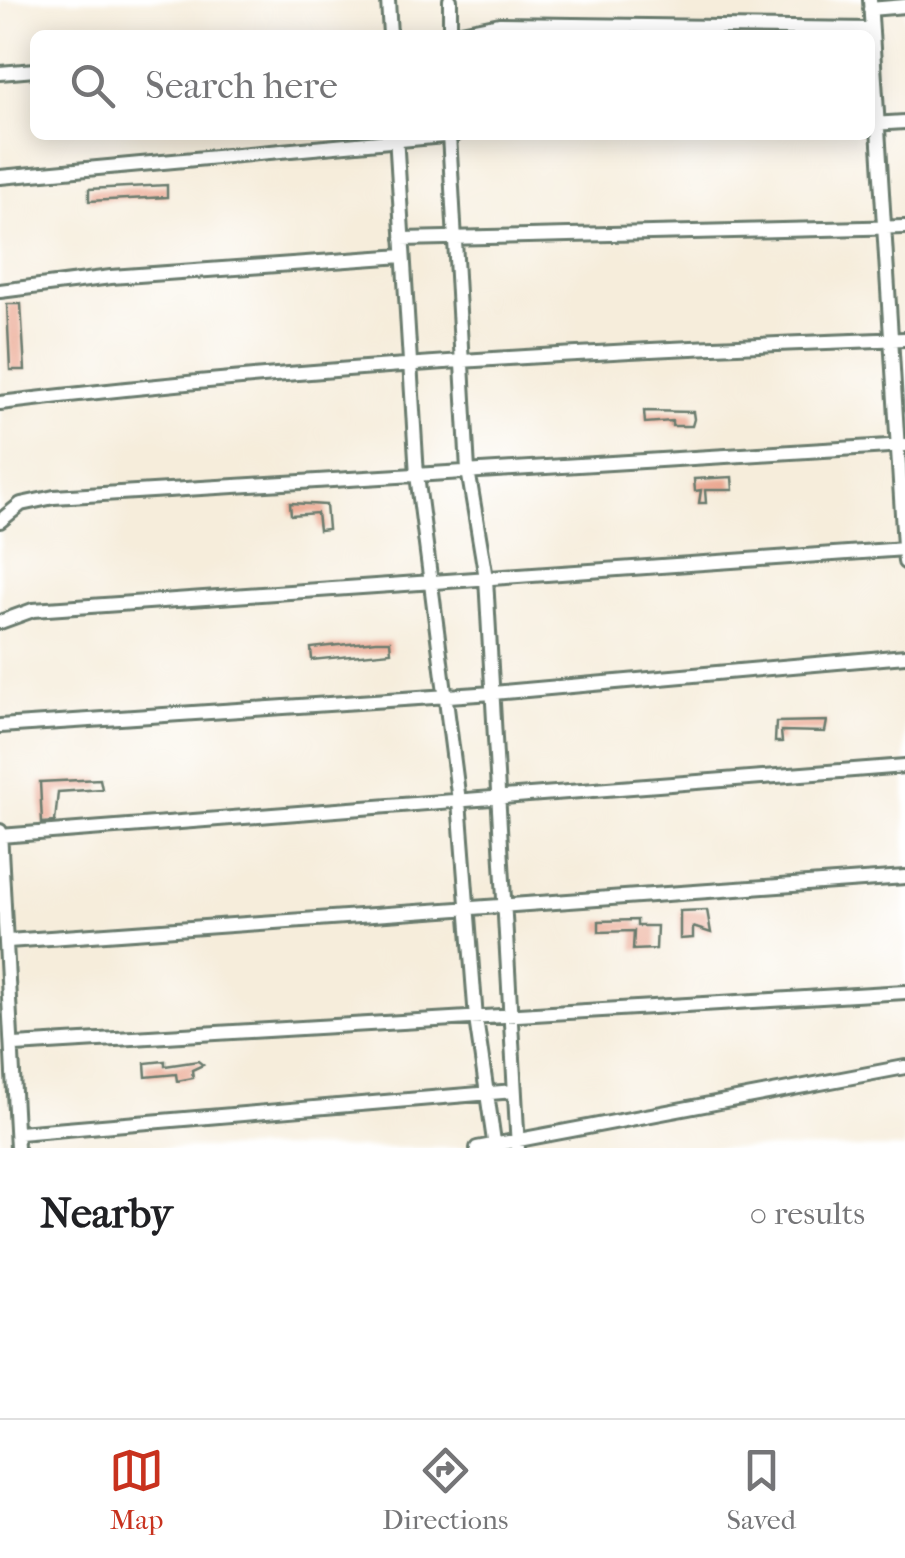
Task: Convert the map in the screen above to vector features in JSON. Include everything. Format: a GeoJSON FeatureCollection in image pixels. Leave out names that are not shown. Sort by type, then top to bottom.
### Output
{"type":"FeatureCollection","features":[{"type":"Feature","properties":{"kind":"street"},"geometry":{"type":"LineString","coordinates":[[388,0],[390,30]]}},
{"type":"Feature","properties":{"kind":"street"},"geometry":{"type":"LineString","coordinates":[[448,30],[450,0]]}},
{"type":"Feature","properties":{"kind":"street"},"geometry":{"type":"LineString","coordinates":[[472,30],[500,24],[871,29],[870,4],[905,6]]}},
{"type":"Feature","properties":{"kind":"street"},"geometry":{"type":"LineString","coordinates":[[0,73],[30,70]]}},
{"type":"Feature","properties":{"kind":"street"},"geometry":{"type":"LineString","coordinates":[[875,124],[905,122]]}},
{"type":"Feature","properties":{"kind":"street"},"geometry":{"type":"LineString","coordinates":[[875,134],[898,340],[905,562]]}},
{"type":"Feature","properties":{"kind":"street"},"geometry":{"type":"LineString","coordinates":[[0,177],[386,140]]}},
{"type":"Feature","properties":{"kind":"street"},"geometry":{"type":"LineString","coordinates":[[396,140],[417,475],[459,801],[476,1019],[495,1146]]}},
{"type":"Feature","properties":{"kind":"street"},"geometry":{"type":"LineString","coordinates":[[451,140],[460,362],[468,470],[486,578],[518,1144]]}},
{"type":"Feature","properties":{"kind":"street"},"geometry":{"type":"LineString","coordinates":[[402,239],[905,228]]}},
{"type":"Feature","properties":{"kind":"street"},"geometry":{"type":"LineString","coordinates":[[0,291],[111,277],[403,256]]}},
{"type":"Feature","properties":{"kind":"street"},"geometry":{"type":"LineString","coordinates":[[0,403],[132,387],[410,364],[898,340]]}},
{"type":"Feature","properties":{"kind":"street"},"geometry":{"type":"LineString","coordinates":[[0,521],[21,504],[54,497],[901,445]]}},
{"type":"Feature","properties":{"kind":"street"},"geometry":{"type":"LineString","coordinates":[[0,622],[33,610],[905,549]]}},
{"type":"Feature","properties":{"kind":"street"},"geometry":{"type":"LineString","coordinates":[[0,726],[493,693],[905,656]]}},
{"type":"Feature","properties":{"kind":"street"},"geometry":{"type":"LineString","coordinates":[[17,1148],[17,1091],[5,975],[8,941],[0,832],[905,766]]}},
{"type":"Feature","properties":{"kind":"street"},"geometry":{"type":"LineString","coordinates":[[8,941],[905,876]]}},
{"type":"Feature","properties":{"kind":"street"},"geometry":{"type":"LineString","coordinates":[[14,1045],[905,992]]}},
{"type":"Feature","properties":{"kind":"street"},"geometry":{"type":"LineString","coordinates":[[478,1148],[518,1144],[905,1067]]}},
{"type":"Feature","properties":{"kind":"street"},"geometry":{"type":"LineString","coordinates":[[0,1092],[17,1091]]}},
{"type":"Feature","properties":{"kind":"street"},"geometry":{"type":"LineString","coordinates":[[18,1132],[514,1091]]}},
{"type":"Feature","properties":{"kind":"building"},"geometry":{"type":"Polygon","coordinates":[[[167,185],[167,197],[89,201],[89,189],[167,185]]]}},
{"type":"Feature","properties":{"kind":"building"},"geometry":{"type":"Polygon","coordinates":[[[7,304],[21,304],[25,370],[10,370],[7,304]]]}},
{"type":"Feature","properties":{"kind":"building"},"geometry":{"type":"Polygon","coordinates":[[[644,411],[693,412],[694,419],[692,426],[672,426],[672,421],[645,423],[644,411]]]}},
{"type":"Feature","properties":{"kind":"building"},"geometry":{"type":"Polygon","coordinates":[[[732,477],[733,490],[705,490],[706,503],[699,503],[701,490],[695,491],[694,479],[732,477]]]}},
{"type":"Feature","properties":{"kind":"building"},"geometry":{"type":"Polygon","coordinates":[[[290,503],[326,505],[328,529],[319,530],[317,513],[291,515],[290,503]]]}},
{"type":"Feature","properties":{"kind":"building"},"geometry":{"type":"Polygon","coordinates":[[[390,641],[391,652],[312,660],[311,648],[390,641]]]}},
{"type":"Feature","properties":{"kind":"building"},"geometry":{"type":"Polygon","coordinates":[[[827,721],[825,732],[781,731],[782,742],[775,742],[776,722],[827,721]]]}},
{"type":"Feature","properties":{"kind":"building"},"geometry":{"type":"Polygon","coordinates":[[[100,779],[102,789],[58,792],[55,822],[42,823],[40,782],[100,779]]]}},
{"type":"Feature","properties":{"kind":"building"},"geometry":{"type":"Polygon","coordinates":[[[707,910],[711,933],[693,927],[693,938],[680,939],[680,911],[707,910]]]}},
{"type":"Feature","properties":{"kind":"building"},"geometry":{"type":"Polygon","coordinates":[[[637,920],[637,926],[657,926],[656,949],[633,950],[634,931],[599,932],[599,921],[637,920]]]}},
{"type":"Feature","properties":{"kind":"building"},"geometry":{"type":"Polygon","coordinates":[[[165,1061],[165,1066],[198,1061],[203,1065],[192,1070],[193,1078],[177,1081],[176,1074],[146,1077],[145,1063],[165,1061]]]}}]}
